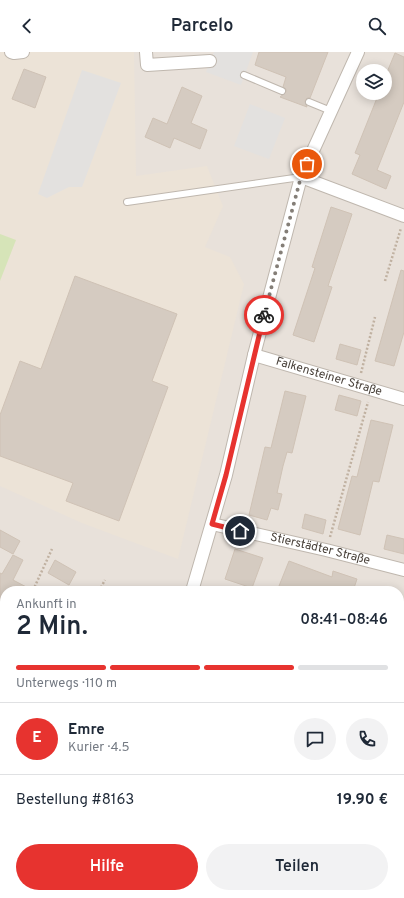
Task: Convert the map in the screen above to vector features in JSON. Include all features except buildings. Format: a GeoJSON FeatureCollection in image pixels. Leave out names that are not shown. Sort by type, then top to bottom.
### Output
{"type":"FeatureCollection","features":[{"type":"Feature","properties":{"kind":"street"},"geometry":{"type":"LineString","coordinates":[[11,52],[23,52]]}},
{"type":"Feature","properties":{"kind":"street"},"geometry":{"type":"LineString","coordinates":[[146,52],[147,65],[210,61]]}},
{"type":"Feature","properties":{"kind":"street"},"geometry":{"type":"LineString","coordinates":[[193,586],[226,475],[254,355],[301,177],[358,52]]}},
{"type":"Feature","properties":{"kind":"street"},"geometry":{"type":"LineString","coordinates":[[301,177],[403,221]]}},
{"type":"Feature","properties":{"kind":"street","name":"Falkensteiner Straße"},"geometry":{"type":"LineString","coordinates":[[254,355],[404,399]]}},
{"type":"Feature","properties":{"kind":"street","name":"Stierstädter Straße"},"geometry":{"type":"LineString","coordinates":[[212,524],[326,550],[404,570]]}},
{"type":"Feature","properties":{"kind":"lane"},"geometry":{"type":"LineString","coordinates":[[244,75],[282,91]]}},
{"type":"Feature","properties":{"kind":"lane"},"geometry":{"type":"LineString","coordinates":[[309,102],[331,111]]}},
{"type":"Feature","properties":{"kind":"lane"},"geometry":{"type":"LineString","coordinates":[[127,202],[301,177]]}},
{"type":"Feature","properties":{"kind":"path"},"geometry":{"type":"LineString","coordinates":[[385,281],[403,221]]}},
{"type":"Feature","properties":{"kind":"path"},"geometry":{"type":"LineString","coordinates":[[358,385],[375,317]]}},
{"type":"Feature","properties":{"kind":"path"},"geometry":{"type":"LineString","coordinates":[[326,550],[372,390]]}},
{"type":"Feature","properties":{"kind":"path"},"geometry":{"type":"LineString","coordinates":[[36,586],[52,549]]}},
{"type":"Feature","properties":{"kind":"path"},"geometry":{"type":"LineString","coordinates":[[102,586],[105,580]]}},
{"type":"Feature","properties":{"kind":"shaded area"},"geometry":{"type":"Polygon","coordinates":[[[0,52],[404,52],[404,586],[0,586],[0,52]]]}},
{"type":"Feature","properties":{"kind":"shaded area"},"geometry":{"type":"Polygon","coordinates":[[[0,52],[134,52],[136,176],[207,166],[223,206],[205,247],[230,257],[244,284],[178,559],[82,523],[0,486],[0,52]]]}},
{"type":"Feature","properties":{"kind":"shaded area"},"geometry":{"type":"Polygon","coordinates":[[[214,52],[253,52],[241,85],[206,72],[214,52]]]}},
{"type":"Feature","properties":{"kind":"shaded area"},"geometry":{"type":"Polygon","coordinates":[[[82,70],[121,83],[82,187],[69,187],[47,198],[38,194],[82,70]]]}},
{"type":"Feature","properties":{"kind":"shaded area"},"geometry":{"type":"Polygon","coordinates":[[[250,104],[285,118],[269,159],[234,146],[250,104]]]}},
{"type":"Feature","properties":{"kind":"green space"},"geometry":{"type":"Polygon","coordinates":[[[0,234],[16,240],[0,281],[0,234]]]}},
{"type":"Feature","properties":{"kind":"way so far"},"geometry":{"type":"LineString","coordinates":[[264,315],[301,177],[307,164]]}},
{"type":"Feature","properties":{"kind":"route"},"geometry":{"type":"LineString","coordinates":[[240,531],[212,524],[226,475],[264,315]]}}]}
